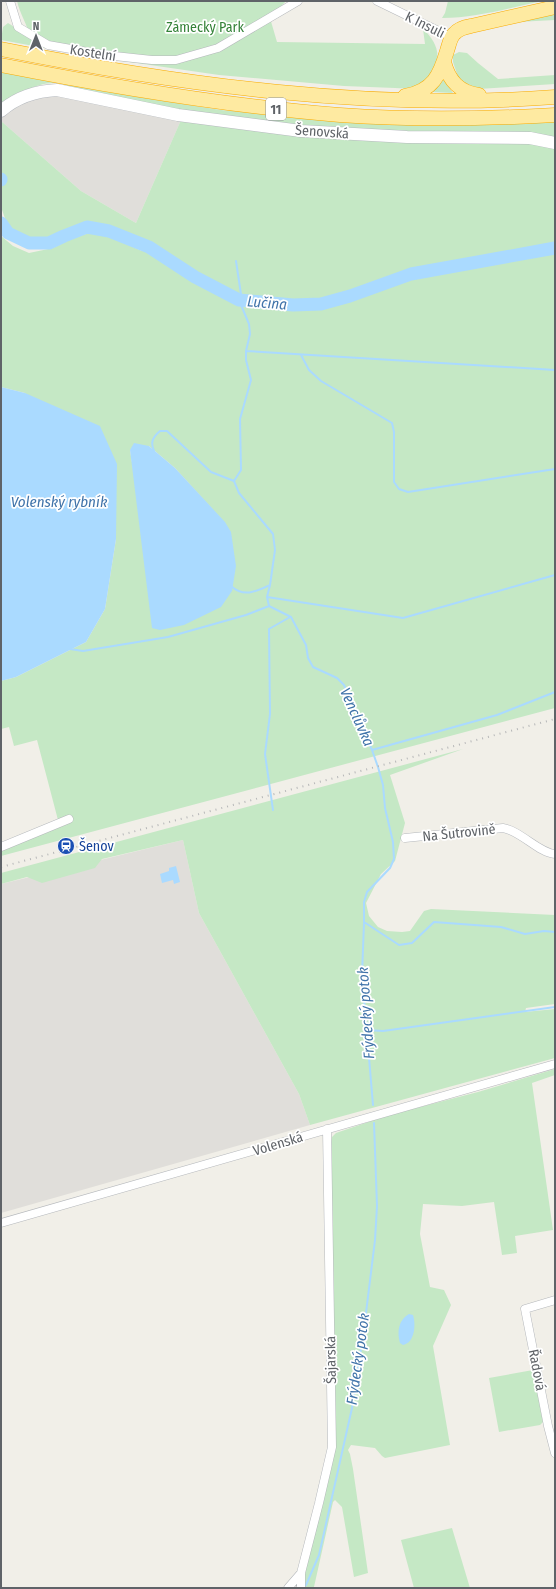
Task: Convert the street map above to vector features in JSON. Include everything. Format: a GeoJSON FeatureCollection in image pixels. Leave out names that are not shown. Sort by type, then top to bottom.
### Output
{"type":"FeatureCollection","features":[{"type":"Feature","properties":{"kind":"highway"},"geometry":{"type":"LineString","coordinates":[[371,98],[403,96],[421,91],[435,80],[444,62],[451,37],[459,30],[555,7]]}},
{"type":"Feature","properties":{"kind":"highway","name":"11"},"geometry":{"type":"LineString","coordinates":[[1,49],[99,67],[190,81],[294,93],[371,98],[440,100],[555,97]]}},
{"type":"Feature","properties":{"kind":"highway"},"geometry":{"type":"LineString","coordinates":[[444,62],[451,80],[465,91],[481,95],[506,95],[519,99]]}},
{"type":"Feature","properties":{"kind":"highway","name":"11"},"geometry":{"type":"LineString","coordinates":[[1,65],[107,85],[238,105],[293,110],[387,117],[448,118],[555,115]]}},
{"type":"Feature","properties":{"kind":"main road","name":"Šenovská"},"geometry":{"type":"LineString","coordinates":[[1,111],[21,98],[42,90],[57,90],[178,115],[301,131],[407,137],[522,138],[555,143]]}},
{"type":"Feature","properties":{"kind":"street","name":"Kostelní"},"geometry":{"type":"LineString","coordinates":[[10,1],[18,27],[48,45],[105,55],[152,60],[176,60],[218,48],[298,1]]}},
{"type":"Feature","properties":{"kind":"street","name":"K Insuli"},"geometry":{"type":"LineString","coordinates":[[377,1],[451,37]]}},
{"type":"Feature","properties":{"kind":"street"},"geometry":{"type":"LineString","coordinates":[[1,847],[69,819]]}},
{"type":"Feature","properties":{"kind":"street","name":"Na Šutrovině"},"geometry":{"type":"LineString","coordinates":[[405,838],[503,828],[547,852],[555,854]]}},
{"type":"Feature","properties":{"kind":"street","name":"Volenská"},"geometry":{"type":"LineString","coordinates":[[1,1223],[222,1161],[327,1129],[555,1064]]}},
{"type":"Feature","properties":{"kind":"street","name":"Šajarská"},"geometry":{"type":"LineString","coordinates":[[301,1587],[301,1573],[332,1447],[327,1129]]}},
{"type":"Feature","properties":{"kind":"street","name":"Řadová"},"geometry":{"type":"LineString","coordinates":[[555,1300],[525,1309],[548,1426],[555,1453]]}},
{"type":"Feature","properties":{"kind":"street"},"geometry":{"type":"LineString","coordinates":[[288,1588],[301,1573]]}},
{"type":"Feature","properties":{"kind":"shaded area"},"geometry":{"type":"Polygon","coordinates":[[[59,95],[181,120],[136,223],[81,191],[1,121],[1,118],[8,110],[27,99],[59,95]]]}},
{"type":"Feature","properties":{"kind":"shaded area"},"geometry":{"type":"Polygon","coordinates":[[[183,840],[199,913],[299,1094],[310,1125],[1,1213],[1,884],[183,840]]]}},
{"type":"Feature","properties":{"kind":"green space","name":"Zámecký Park"},"geometry":{"type":"Polygon","coordinates":[[[17,1],[286,1],[270,18],[277,42],[425,44],[423,29],[435,44],[437,50],[437,61],[435,67],[424,82],[412,88],[344,86],[219,75],[88,56],[1,40],[3,27],[8,23],[30,37],[17,1]]]}},
{"type":"Feature","properties":{"kind":"green space"},"geometry":{"type":"Polygon","coordinates":[[[448,1],[542,1],[480,14],[455,18],[442,18],[448,1]]]}},
{"type":"Feature","properties":{"kind":"green space"},"geometry":{"type":"Polygon","coordinates":[[[555,14],[555,20],[517,22],[555,14]]]}},
{"type":"Feature","properties":{"kind":"green space"},"geometry":{"type":"Polygon","coordinates":[[[459,52],[467,53],[498,79],[555,75],[555,84],[478,89],[459,80],[453,62],[453,55],[459,52]]]}},
{"type":"Feature","properties":{"kind":"green space"},"geometry":{"type":"Polygon","coordinates":[[[1,72],[221,110],[319,119],[555,121],[555,140],[350,131],[235,120],[82,92],[62,84],[54,83],[30,89],[1,105],[1,72]]]}},
{"type":"Feature","properties":{"kind":"green space"},"geometry":{"type":"Polygon","coordinates":[[[443,79],[453,93],[432,92],[443,79]]]}},
{"type":"Feature","properties":{"kind":"green space"},"geometry":{"type":"Polygon","coordinates":[[[181,120],[523,142],[555,148],[555,708],[1,856],[1,849],[58,820],[37,740],[14,746],[9,727],[1,729],[1,681],[16,677],[86,642],[105,609],[116,539],[25,393],[1,387],[1,236],[13,246],[29,253],[53,248],[68,240],[89,233],[106,235],[142,251],[147,243],[126,235],[116,229],[93,225],[65,233],[48,240],[30,239],[16,233],[7,224],[1,207],[1,187],[5,181],[1,171],[1,121],[81,191],[136,223],[181,120]],[[149,446],[130,450],[137,494],[225,523],[175,468],[149,446]]]}},
{"type":"Feature","properties":{"kind":"green space"},"geometry":{"type":"Polygon","coordinates":[[[463,749],[390,775],[405,823],[395,861],[381,874],[366,903],[369,916],[378,927],[387,931],[402,932],[410,931],[424,911],[431,909],[555,915],[555,1004],[526,1008],[525,1012],[555,1009],[555,1058],[310,1125],[299,1094],[199,913],[183,840],[102,859],[95,868],[42,883],[27,877],[1,884],[1,873],[463,749]]]}},
{"type":"Feature","properties":{"kind":"green space"},"geometry":{"type":"Polygon","coordinates":[[[555,1069],[555,1075],[532,1083],[553,1230],[515,1236],[517,1253],[502,1255],[494,1202],[462,1206],[423,1204],[420,1234],[430,1287],[444,1290],[451,1305],[433,1346],[450,1445],[385,1458],[375,1448],[351,1445],[348,1450],[353,1469],[368,1573],[354,1577],[342,1507],[335,1500],[333,1502],[314,1587],[304,1588],[304,1573],[334,1446],[332,1137],[336,1133],[389,1115],[478,1092],[555,1069]]]}},
{"type":"Feature","properties":{"kind":"green space"},"geometry":{"type":"Polygon","coordinates":[[[533,1370],[543,1422],[540,1425],[499,1432],[489,1378],[533,1370]]]}},
{"type":"Feature","properties":{"kind":"green space"},"geometry":{"type":"Polygon","coordinates":[[[452,1528],[470,1588],[414,1588],[401,1540],[452,1528]]]}},
{"type":"Feature","properties":{"kind":"water","name":"Volenský rybník"},"geometry":{"type":"Polygon","coordinates":[[[1,387],[25,393],[100,426],[117,464],[116,539],[105,609],[86,642],[16,677],[1,681],[1,387]]]}},
{"type":"Feature","properties":{"kind":"water"},"geometry":{"type":"Polygon","coordinates":[[[134,443],[149,446],[175,468],[225,522],[231,532],[236,566],[232,591],[221,607],[184,625],[160,630],[152,628],[130,450],[134,443]]]}},
{"type":"Feature","properties":{"kind":"water"},"geometry":{"type":"Polygon","coordinates":[[[176,866],[180,882],[174,884],[173,880],[162,883],[160,874],[169,871],[169,868],[176,866]]]}},
{"type":"Feature","properties":{"kind":"water"},"geometry":{"type":"Polygon","coordinates":[[[409,1314],[413,1315],[414,1333],[410,1341],[403,1345],[400,1343],[399,1339],[399,1327],[405,1317],[409,1314]]]}},
{"type":"Feature","properties":{"kind":"waterway","name":"Lučina"},"geometry":{"type":"LineString","coordinates":[[1,223],[8,233],[29,243],[49,243],[87,227],[109,231],[149,247],[195,277],[239,300],[293,305],[321,304],[350,296],[411,274],[555,248]]}},
{"type":"Feature","properties":{"kind":"waterway"},"geometry":{"type":"LineString","coordinates":[[236,261],[242,301]]}},
{"type":"Feature","properties":{"kind":"waterway","name":"Venclůvka"},"geometry":{"type":"LineString","coordinates":[[239,300],[249,324],[250,334],[246,351],[246,360],[251,380],[240,419],[241,470],[234,481],[239,493],[273,534],[275,550],[267,597],[269,606],[291,617],[306,645],[308,658],[313,667],[337,678],[344,685],[372,750],[383,785],[385,808],[393,842],[394,859],[390,868],[367,892],[364,902],[364,922],[399,945],[412,943],[434,922],[501,927],[525,934],[544,931],[555,932]]}},
{"type":"Feature","properties":{"kind":"waterway"},"geometry":{"type":"LineString","coordinates":[[246,351],[555,370]]}},
{"type":"Feature","properties":{"kind":"waterway"},"geometry":{"type":"LineString","coordinates":[[301,355],[309,370],[321,381],[392,423],[394,432],[394,482],[399,489],[408,492],[555,469]]}},
{"type":"Feature","properties":{"kind":"waterway"},"geometry":{"type":"LineString","coordinates":[[154,451],[152,445],[154,438],[160,431],[167,431],[211,472],[234,481]]}},
{"type":"Feature","properties":{"kind":"waterway"},"geometry":{"type":"LineString","coordinates":[[267,597],[403,618],[555,575]]}},
{"type":"Feature","properties":{"kind":"waterway"},"geometry":{"type":"LineString","coordinates":[[231,586],[236,590],[246,593],[270,585]]}},
{"type":"Feature","properties":{"kind":"waterway"},"geometry":{"type":"LineString","coordinates":[[70,649],[83,651],[168,637],[246,615],[269,606]]}},
{"type":"Feature","properties":{"kind":"waterway"},"geometry":{"type":"LineString","coordinates":[[273,810],[265,754],[270,714],[269,629],[290,617]]}},
{"type":"Feature","properties":{"kind":"waterway"},"geometry":{"type":"LineString","coordinates":[[372,750],[497,715],[555,692]]}},
{"type":"Feature","properties":{"kind":"waterway","name":"Frýdecký potok"},"geometry":{"type":"LineString","coordinates":[[364,923],[362,975],[373,1105]]}},
{"type":"Feature","properties":{"kind":"waterway"},"geometry":{"type":"LineString","coordinates":[[367,1030],[383,1031],[555,1007]]}},
{"type":"Feature","properties":{"kind":"waterway","name":"Frýdecký potok"},"geometry":{"type":"LineString","coordinates":[[303,1587],[306,1585],[319,1555],[352,1408],[375,1240],[377,1206],[374,1123]]}},
{"type":"Feature","properties":{"kind":"railway"},"geometry":{"type":"LineString","coordinates":[[1,867],[555,719]]}},
{"type":"Feature","properties":{"kind":"place","name":"Šenov"},"geometry":{"type":"Point","coordinates":[66,846]}}]}
